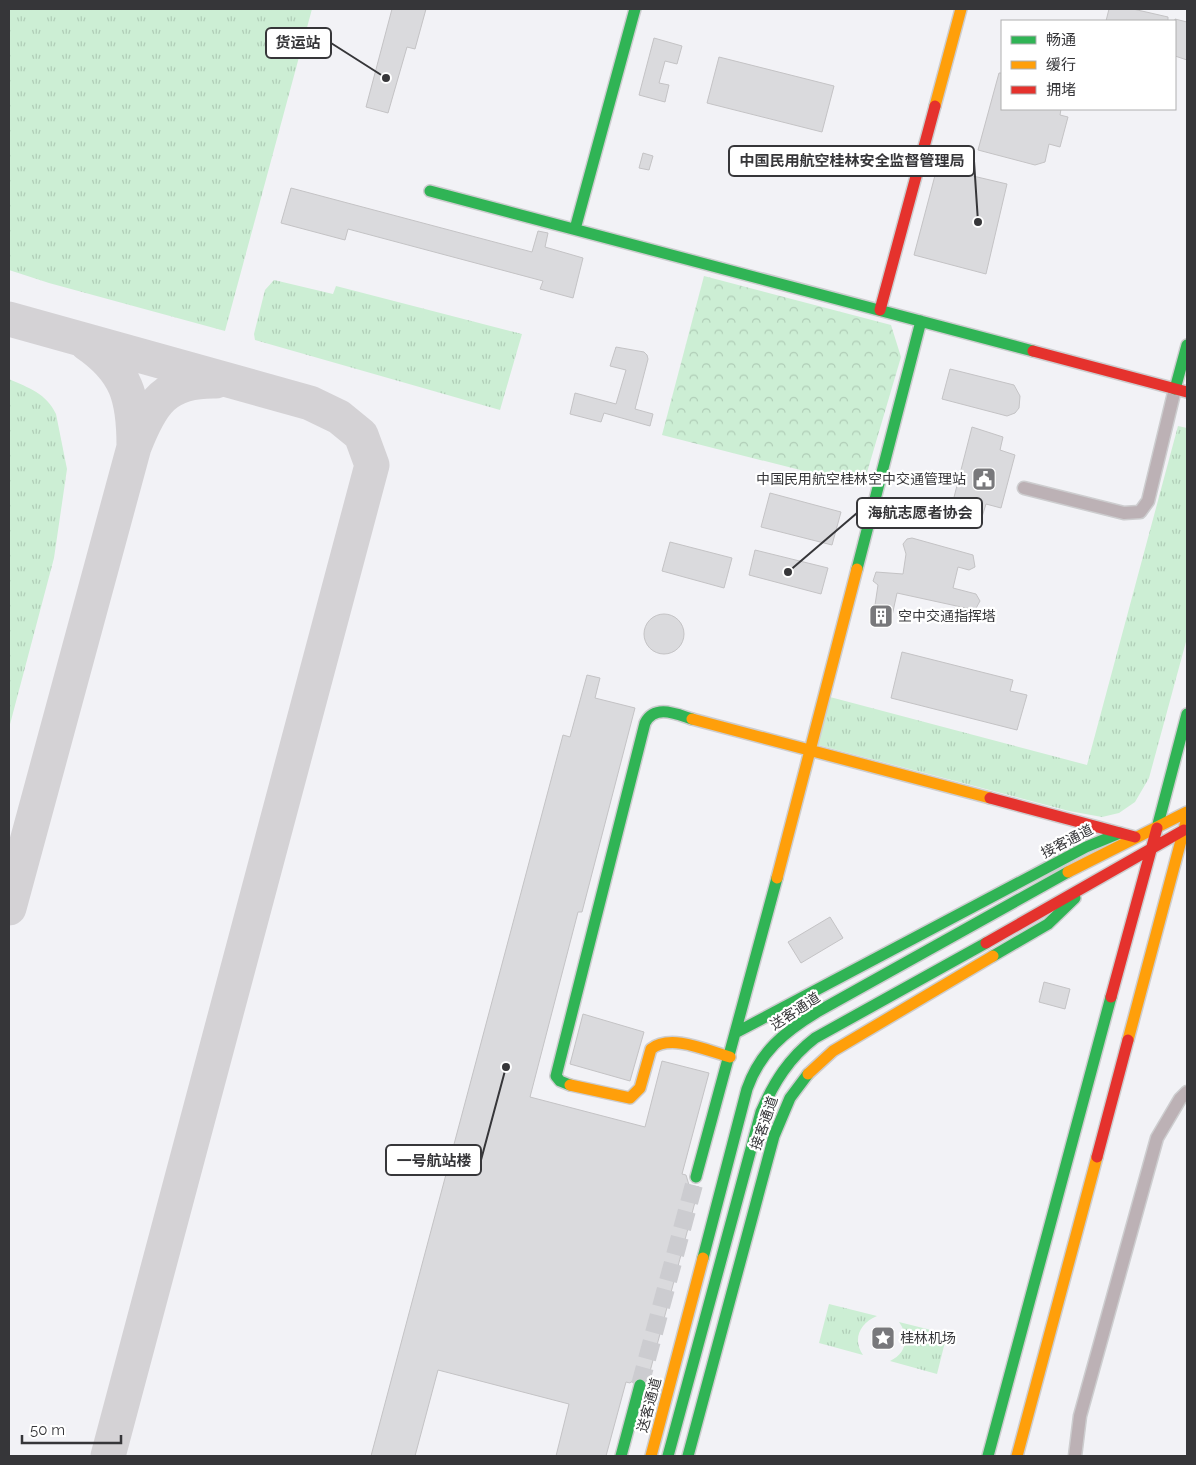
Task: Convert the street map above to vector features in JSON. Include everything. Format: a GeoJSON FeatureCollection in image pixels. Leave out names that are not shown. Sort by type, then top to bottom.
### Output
{"type":"FeatureCollection","features":[{"type":"Feature","properties":{"kind":"main road"},"geometry":{"type":"LineString","coordinates":[[576,230],[635,9]]}},
{"type":"Feature","properties":{"kind":"main road"},"geometry":{"type":"LineString","coordinates":[[880,310],[960,9]]}},
{"type":"Feature","properties":{"kind":"main road"},"geometry":{"type":"LineString","coordinates":[[430,191],[1181,391],[1187,345]]}},
{"type":"Feature","properties":{"kind":"main road"},"geometry":{"type":"LineString","coordinates":[[696,1178],[737,1032],[921,321]]}},
{"type":"Feature","properties":{"kind":"main road"},"geometry":{"type":"LineString","coordinates":[[730,1057],[670,1042],[658,1044],[649,1053],[637,1093],[630,1098],[567,1084],[560,1081],[556,1074],[647,718],[656,712],[663,711],[1135,837]]}},
{"type":"Feature","properties":{"kind":"main road"},"geometry":{"type":"LineString","coordinates":[[988,1456],[1187,714]]}},
{"type":"Feature","properties":{"kind":"main road","name":"送客通道"},"geometry":{"type":"LineString","coordinates":[[651,1456],[744,1099],[757,1065],[775,1042],[795,1026],[917,956],[1135,837],[1187,812]]}},
{"type":"Feature","properties":{"kind":"main road"},"geometry":{"type":"LineString","coordinates":[[668,1456],[761,1112],[772,1085],[787,1060],[815,1038],[1152,850],[1186,824]]}},
{"type":"Feature","properties":{"kind":"main road"},"geometry":{"type":"LineString","coordinates":[[1017,1456],[1186,824]]}},
{"type":"Feature","properties":{"kind":"main road","name":"接客通道"},"geometry":{"type":"LineString","coordinates":[[737,1032],[1086,847],[1120,833]]}},
{"type":"Feature","properties":{"kind":"main road","name":"接客通道"},"geometry":{"type":"LineString","coordinates":[[688,1456],[774,1136],[788,1098],[793,1090],[814,1067],[857,1035],[1048,924],[1063,912],[1086,886]]}},
{"type":"Feature","properties":{"kind":"main road"},"geometry":{"type":"LineString","coordinates":[[621,1456],[640,1385]]}},
{"type":"Feature","properties":{"kind":"street"},"geometry":{"type":"LineString","coordinates":[[1024,488],[1124,513],[1140,512],[1148,501],[1181,391]]}},
{"type":"Feature","properties":{"kind":"street"},"geometry":{"type":"LineString","coordinates":[[1075,1456],[1080,1416],[1156,1138],[1180,1099],[1187,1092]]}},
{"type":"Feature","properties":{"kind":"green space"},"geometry":{"type":"Polygon","coordinates":[[[9,9],[312,9],[225,331],[49,283],[9,270],[9,9]]]}},
{"type":"Feature","properties":{"kind":"green space"},"geometry":{"type":"Polygon","coordinates":[[[704,276],[891,325],[901,357],[863,486],[662,435],[704,276]]]}},
{"type":"Feature","properties":{"kind":"green space"},"geometry":{"type":"Polygon","coordinates":[[[274,280],[333,294],[336,286],[522,334],[500,410],[255,340],[254,334],[265,290],[274,280]]]}},
{"type":"Feature","properties":{"kind":"green space"},"geometry":{"type":"Polygon","coordinates":[[[9,379],[36,392],[52,407],[56,414],[67,469],[54,558],[9,728],[9,379]]]}},
{"type":"Feature","properties":{"kind":"green space"},"geometry":{"type":"Polygon","coordinates":[[[1178,426],[1187,428],[1187,638],[1149,778],[1135,802],[1119,813],[1102,817],[1069,811],[818,745],[830,697],[1087,765],[1178,426]]]}},
{"type":"Feature","properties":{"kind":"green space"},"geometry":{"type":"Polygon","coordinates":[[[829,1304],[877,1316],[866,1323],[859,1332],[858,1343],[863,1355],[819,1343],[829,1304]]]}},
{"type":"Feature","properties":{"kind":"green space"},"geometry":{"type":"Polygon","coordinates":[[[899,1322],[947,1334],[937,1374],[890,1361],[900,1354],[905,1345],[904,1333],[899,1322]]]}},
{"type":"Feature","properties":{"kind":"building"},"geometry":{"type":"Polygon","coordinates":[[[392,9],[426,9],[415,49],[407,47],[388,113],[366,107],[392,9]]]}},
{"type":"Feature","properties":{"kind":"building"},"geometry":{"type":"Polygon","coordinates":[[[1109,9],[1133,9],[1168,17],[1168,20],[1106,20],[1109,9]]]}},
{"type":"Feature","properties":{"kind":"building"},"geometry":{"type":"Polygon","coordinates":[[[1175,20],[1187,22],[1187,60],[1176,56],[1175,20]]]}},
{"type":"Feature","properties":{"kind":"building"},"geometry":{"type":"Polygon","coordinates":[[[654,38],[682,46],[677,64],[665,61],[659,83],[669,85],[665,102],[639,95],[654,38]]]}},
{"type":"Feature","properties":{"kind":"building"},"geometry":{"type":"Polygon","coordinates":[[[719,57],[834,86],[822,132],[707,103],[719,57]]]}},
{"type":"Feature","properties":{"kind":"building"},"geometry":{"type":"Polygon","coordinates":[[[999,73],[1001,73],[1001,110],[1061,110],[1060,115],[1068,117],[1060,147],[1049,144],[1045,162],[1035,165],[978,150],[999,73]]]}},
{"type":"Feature","properties":{"kind":"building"},"geometry":{"type":"Polygon","coordinates":[[[643,153],[653,156],[649,170],[639,168],[643,153]]]}},
{"type":"Feature","properties":{"kind":"building"},"geometry":{"type":"Polygon","coordinates":[[[938,164],[956,169],[956,172],[1007,184],[986,274],[914,255],[938,164]]]}},
{"type":"Feature","properties":{"kind":"building"},"geometry":{"type":"Polygon","coordinates":[[[291,188],[532,252],[538,231],[548,233],[545,247],[583,258],[573,298],[540,289],[543,281],[348,229],[345,240],[281,223],[291,188]]]}},
{"type":"Feature","properties":{"kind":"building"},"geometry":{"type":"Polygon","coordinates":[[[616,347],[644,352],[647,355],[648,359],[635,409],[653,414],[650,426],[604,413],[601,422],[570,414],[575,393],[616,404],[626,370],[610,366],[616,347]]]}},
{"type":"Feature","properties":{"kind":"building"},"geometry":{"type":"Polygon","coordinates":[[[950,369],[1014,385],[1020,396],[1019,408],[1015,413],[1007,416],[942,399],[950,369]]]}},
{"type":"Feature","properties":{"kind":"building"},"geometry":{"type":"Polygon","coordinates":[[[972,427],[1003,437],[1000,450],[1015,455],[1001,508],[986,504],[982,517],[951,509],[972,427]]]}},
{"type":"Feature","properties":{"kind":"building"},"geometry":{"type":"Polygon","coordinates":[[[770,493],[841,512],[832,545],[761,527],[770,493]]]}},
{"type":"Feature","properties":{"kind":"building"},"geometry":{"type":"Polygon","coordinates":[[[912,538],[973,555],[975,567],[969,570],[958,567],[953,588],[976,594],[980,601],[975,610],[897,593],[890,625],[878,627],[872,623],[870,611],[875,605],[878,585],[873,581],[876,572],[903,574],[906,554],[903,544],[907,539],[912,538]]]}},
{"type":"Feature","properties":{"kind":"building"},"geometry":{"type":"Polygon","coordinates":[[[670,542],[732,558],[724,588],[662,571],[670,542]]]}},
{"type":"Feature","properties":{"kind":"building"},"geometry":{"type":"Polygon","coordinates":[[[755,550],[828,568],[821,594],[749,575],[755,550]]]}},
{"type":"Feature","properties":{"kind":"building"},"geometry":{"type":"Polygon","coordinates":[[[668,614],[675,617],[681,623],[684,634],[683,642],[675,651],[668,654],[660,654],[653,651],[645,642],[644,630],[647,623],[656,615],[668,614]]]}},
{"type":"Feature","properties":{"kind":"building"},"geometry":{"type":"Polygon","coordinates":[[[902,652],[1013,680],[1010,691],[1027,695],[1017,730],[891,698],[902,652]]]}},
{"type":"Feature","properties":{"kind":"building"},"geometry":{"type":"Polygon","coordinates":[[[587,675],[600,678],[595,698],[635,708],[582,912],[578,912],[530,1097],[645,1127],[662,1061],[709,1073],[682,1174],[686,1175],[689,1185],[699,1187],[648,1379],[638,1375],[630,1383],[626,1382],[606,1456],[556,1456],[569,1404],[438,1370],[415,1456],[371,1456],[563,735],[570,737],[587,675]]]}},
{"type":"Feature","properties":{"kind":"building"},"geometry":{"type":"Polygon","coordinates":[[[830,917],[843,938],[801,963],[788,942],[830,917]]]}},
{"type":"Feature","properties":{"kind":"building"},"geometry":{"type":"Polygon","coordinates":[[[1044,982],[1070,989],[1065,1009],[1039,1002],[1044,982]]]}},
{"type":"Feature","properties":{"kind":"building"},"geometry":{"type":"Polygon","coordinates":[[[583,1014],[644,1032],[630,1081],[570,1064],[583,1014]]]}},
{"type":"Feature","properties":{"kind":"taxiway"},"geometry":{"type":"LineString","coordinates":[[9,319],[310,403],[339,417],[361,435],[372,465],[108,1456]]}},
{"type":"Feature","properties":{"kind":"taxiway"},"geometry":{"type":"LineString","coordinates":[[86,343],[111,364],[125,387],[130,400],[134,446]]}},
{"type":"Feature","properties":{"kind":"taxiway"},"geometry":{"type":"LineString","coordinates":[[9,908],[134,447],[140,431],[154,407],[162,397],[172,390],[184,385],[216,381]]}},
{"type":"Feature","properties":{"kind":"tunnel"},"geometry":{"type":"LineString","coordinates":[[640,1385],[696,1177]]}},
{"type":"Feature","properties":{"kind":"traffic: fast"},"geometry":{"type":"LineString","coordinates":[[575,229],[635,9]]}},
{"type":"Feature","properties":{"kind":"traffic: fast"},"geometry":{"type":"LineString","coordinates":[[430,191],[1033,351]]}},
{"type":"Feature","properties":{"kind":"traffic: fast"},"geometry":{"type":"LineString","coordinates":[[857,569],[921,321]]}},
{"type":"Feature","properties":{"kind":"traffic: fast"},"geometry":{"type":"LineString","coordinates":[[1175,389],[1187,345]]}},
{"type":"Feature","properties":{"kind":"traffic: fast"},"geometry":{"type":"LineString","coordinates":[[570,1085],[560,1081],[556,1076],[645,723],[649,717],[660,712],[673,713],[692,719]]}},
{"type":"Feature","properties":{"kind":"traffic: fast"},"geometry":{"type":"LineString","coordinates":[[1157,828],[1187,714]]}},
{"type":"Feature","properties":{"kind":"traffic: fast"},"geometry":{"type":"LineString","coordinates":[[737,1032],[1086,847],[1120,833]]}},
{"type":"Feature","properties":{"kind":"traffic: fast"},"geometry":{"type":"LineString","coordinates":[[703,1258],[747,1089],[759,1064],[774,1044],[794,1027],[817,1012],[1068,872]]}},
{"type":"Feature","properties":{"kind":"traffic: fast"},"geometry":{"type":"LineString","coordinates":[[696,1177],[777,878]]}},
{"type":"Feature","properties":{"kind":"traffic: fast"},"geometry":{"type":"LineString","coordinates":[[993,956],[1048,924],[1075,898]]}},
{"type":"Feature","properties":{"kind":"traffic: fast"},"geometry":{"type":"LineString","coordinates":[[668,1456],[761,1112],[783,1071],[797,1054],[815,1038],[986,943]]}},
{"type":"Feature","properties":{"kind":"traffic: fast"},"geometry":{"type":"LineString","coordinates":[[988,1456],[1111,997]]}},
{"type":"Feature","properties":{"kind":"traffic: fast"},"geometry":{"type":"LineString","coordinates":[[688,1456],[774,1136],[790,1098],[808,1074]]}},
{"type":"Feature","properties":{"kind":"traffic: fast"},"geometry":{"type":"LineString","coordinates":[[621,1456],[640,1385]]}},
{"type":"Feature","properties":{"kind":"traffic: slow"},"geometry":{"type":"LineString","coordinates":[[935,106],[961,9]]}},
{"type":"Feature","properties":{"kind":"traffic: slow"},"geometry":{"type":"LineString","coordinates":[[777,878],[857,569]]}},
{"type":"Feature","properties":{"kind":"traffic: slow"},"geometry":{"type":"LineString","coordinates":[[692,719],[990,798]]}},
{"type":"Feature","properties":{"kind":"traffic: slow"},"geometry":{"type":"LineString","coordinates":[[1068,872],[1187,812]]}},
{"type":"Feature","properties":{"kind":"traffic: slow"},"geometry":{"type":"LineString","coordinates":[[1128,1040],[1187,818]]}},
{"type":"Feature","properties":{"kind":"traffic: slow"},"geometry":{"type":"LineString","coordinates":[[808,1074],[833,1051],[993,956]]}},
{"type":"Feature","properties":{"kind":"traffic: slow"},"geometry":{"type":"LineString","coordinates":[[570,1085],[630,1098],[640,1088],[651,1049],[669,1043],[690,1045],[730,1057]]}},
{"type":"Feature","properties":{"kind":"traffic: slow"},"geometry":{"type":"LineString","coordinates":[[1017,1456],[1097,1157]]}},
{"type":"Feature","properties":{"kind":"traffic: slow"},"geometry":{"type":"LineString","coordinates":[[651,1456],[703,1258]]}},
{"type":"Feature","properties":{"kind":"traffic: jam"},"geometry":{"type":"LineString","coordinates":[[880,310],[935,106]]}},
{"type":"Feature","properties":{"kind":"traffic: jam"},"geometry":{"type":"LineString","coordinates":[[1033,351],[1187,392]]}},
{"type":"Feature","properties":{"kind":"traffic: jam"},"geometry":{"type":"LineString","coordinates":[[990,798],[1135,837]]}},
{"type":"Feature","properties":{"kind":"traffic: jam"},"geometry":{"type":"LineString","coordinates":[[1111,997],[1157,828]]}},
{"type":"Feature","properties":{"kind":"traffic: jam"},"geometry":{"type":"LineString","coordinates":[[986,943],[1184,830]]}},
{"type":"Feature","properties":{"kind":"traffic: jam"},"geometry":{"type":"LineString","coordinates":[[1097,1157],[1128,1040]]}},
{"type":"Feature","properties":{"kind":"place","name":"货运站"},"geometry":{"type":"Point","coordinates":[386,78]}},
{"type":"Feature","properties":{"kind":"place","name":"中国民用航空桂林安全监督管理局"},"geometry":{"type":"Point","coordinates":[978,222]}},
{"type":"Feature","properties":{"kind":"place","name":"中国民用航空桂林空中交通管理站"},"geometry":{"type":"Point","coordinates":[984,479]}},
{"type":"Feature","properties":{"kind":"place","name":"海航志愿者协会"},"geometry":{"type":"Point","coordinates":[788,572]}},
{"type":"Feature","properties":{"kind":"place","name":"空中交通指挥塔"},"geometry":{"type":"Point","coordinates":[881,616]}},
{"type":"Feature","properties":{"kind":"place","name":"一号航站楼"},"geometry":{"type":"Point","coordinates":[506,1067]}},
{"type":"Feature","properties":{"kind":"place","name":"桂林机场"},"geometry":{"type":"Point","coordinates":[883,1338]}}]}
